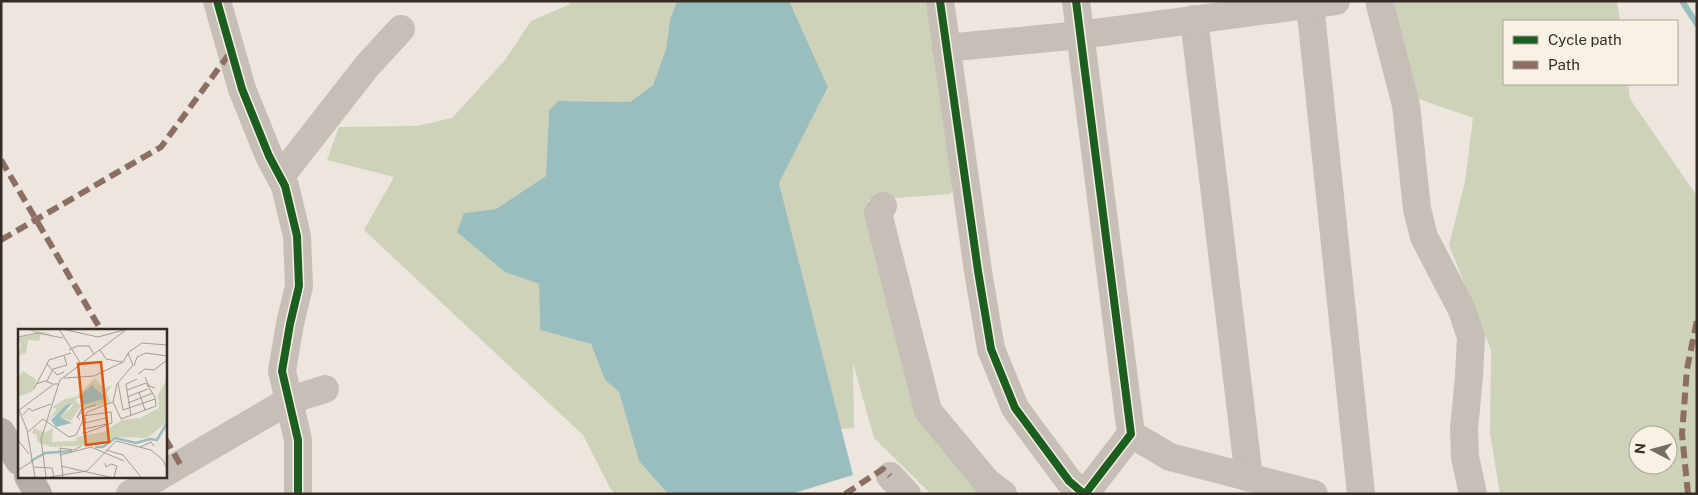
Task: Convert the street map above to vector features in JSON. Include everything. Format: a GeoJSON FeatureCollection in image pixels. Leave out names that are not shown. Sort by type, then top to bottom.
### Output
{"type":"FeatureCollection","features":[{"type":"Feature","properties":{"kind":"main road"},"geometry":{"type":"LineString","coordinates":[[1,432],[18,459]]}},
{"type":"Feature","properties":{"kind":"main road"},"geometry":{"type":"LineString","coordinates":[[29,478],[38,494]]}},
{"type":"Feature","properties":{"kind":"street"},"geometry":{"type":"LineString","coordinates":[[217,1],[242,89],[269,156],[285,186],[297,236],[299,286],[282,371],[298,440],[298,494]]}},
{"type":"Feature","properties":{"kind":"street"},"geometry":{"type":"LineString","coordinates":[[940,1],[978,271],[992,349],[1015,408],[1069,481],[1085,494],[1131,434],[1076,1]]}},
{"type":"Feature","properties":{"kind":"street"},"geometry":{"type":"LineString","coordinates":[[1379,1],[1406,105],[1417,209],[1424,237],[1462,310],[1471,337],[1464,428],[1465,457],[1473,494]]}},
{"type":"Feature","properties":{"kind":"street"},"geometry":{"type":"LineString","coordinates":[[946,48],[1080,35],[1323,2],[1360,494]]}},
{"type":"Feature","properties":{"kind":"street"},"geometry":{"type":"LineString","coordinates":[[1194,19],[1249,478]]}},
{"type":"Feature","properties":{"kind":"street"},"geometry":{"type":"LineString","coordinates":[[281,176],[367,66],[401,29]]}},
{"type":"Feature","properties":{"kind":"street"},"geometry":{"type":"LineString","coordinates":[[883,206],[878,213],[928,411],[987,482],[1003,494]]}},
{"type":"Feature","properties":{"kind":"street"},"geometry":{"type":"LineString","coordinates":[[166,472],[290,400],[325,389]]}},
{"type":"Feature","properties":{"kind":"street"},"geometry":{"type":"LineString","coordinates":[[1131,434],[1170,457],[1314,494]]}},
{"type":"Feature","properties":{"kind":"street"},"geometry":{"type":"LineString","coordinates":[[130,494],[157,478]]}},
{"type":"Feature","properties":{"kind":"green space"},"geometry":{"type":"Polygon","coordinates":[[[569,1],[677,1],[670,20],[666,49],[653,85],[630,102],[558,101],[549,110],[546,176],[496,209],[464,213],[505,272],[539,284],[540,330],[591,344],[605,380],[619,392],[639,461],[668,494],[614,494],[583,435],[364,230],[394,177],[327,160],[339,127],[417,126],[452,118],[505,60],[531,21],[570,4],[569,1]]]}},
{"type":"Feature","properties":{"kind":"green space"},"geometry":{"type":"Polygon","coordinates":[[[789,1],[929,1],[954,189],[950,194],[868,200],[883,271],[921,412],[987,494],[931,494],[874,438],[853,363],[854,428],[841,429],[779,183],[828,87],[789,1]]]}},
{"type":"Feature","properties":{"kind":"green space"},"geometry":{"type":"Polygon","coordinates":[[[1387,1],[1617,1],[1620,20],[1503,20],[1503,85],[1628,85],[1630,99],[1697,196],[1697,494],[1500,494],[1490,433],[1491,350],[1449,245],[1465,182],[1473,118],[1419,99],[1387,1]]]}},
{"type":"Feature","properties":{"kind":"water"},"geometry":{"type":"Polygon","coordinates":[[[677,1],[789,1],[828,87],[779,183],[853,475],[791,494],[668,494],[639,461],[619,392],[605,380],[591,344],[540,330],[539,284],[505,272],[457,232],[464,213],[496,209],[546,176],[549,110],[558,101],[630,102],[653,85],[666,49],[670,20],[677,1]]]}},
{"type":"Feature","properties":{"kind":"waterway"},"geometry":{"type":"LineString","coordinates":[[1682,1],[1697,24]]}},
{"type":"Feature","properties":{"kind":"marked path"},"geometry":{"type":"LineString","coordinates":[[1,240],[161,147],[232,50]]}},
{"type":"Feature","properties":{"kind":"marked path"},"geometry":{"type":"LineString","coordinates":[[1,160],[100,329]]}},
{"type":"Feature","properties":{"kind":"marked path"},"geometry":{"type":"LineString","coordinates":[[1688,494],[1682,434],[1687,369],[1697,320]]}},
{"type":"Feature","properties":{"kind":"marked path"},"geometry":{"type":"LineString","coordinates":[[166,440],[180,464]]}},
{"type":"Feature","properties":{"kind":"marked path"},"geometry":{"type":"LineString","coordinates":[[845,494],[883,469],[890,476]]}},
{"type":"Feature","properties":{"kind":"cycle path"},"geometry":{"type":"LineString","coordinates":[[217,1],[242,89],[269,156],[285,186],[297,236],[299,286],[282,371],[298,440],[298,494]]}},
{"type":"Feature","properties":{"kind":"cycle path"},"geometry":{"type":"LineString","coordinates":[[940,1],[978,271],[991,349],[1015,408],[1069,481],[1084,494]]}},
{"type":"Feature","properties":{"kind":"cycle path"},"geometry":{"type":"LineString","coordinates":[[1076,1],[1131,434],[1085,494]]}}]}
